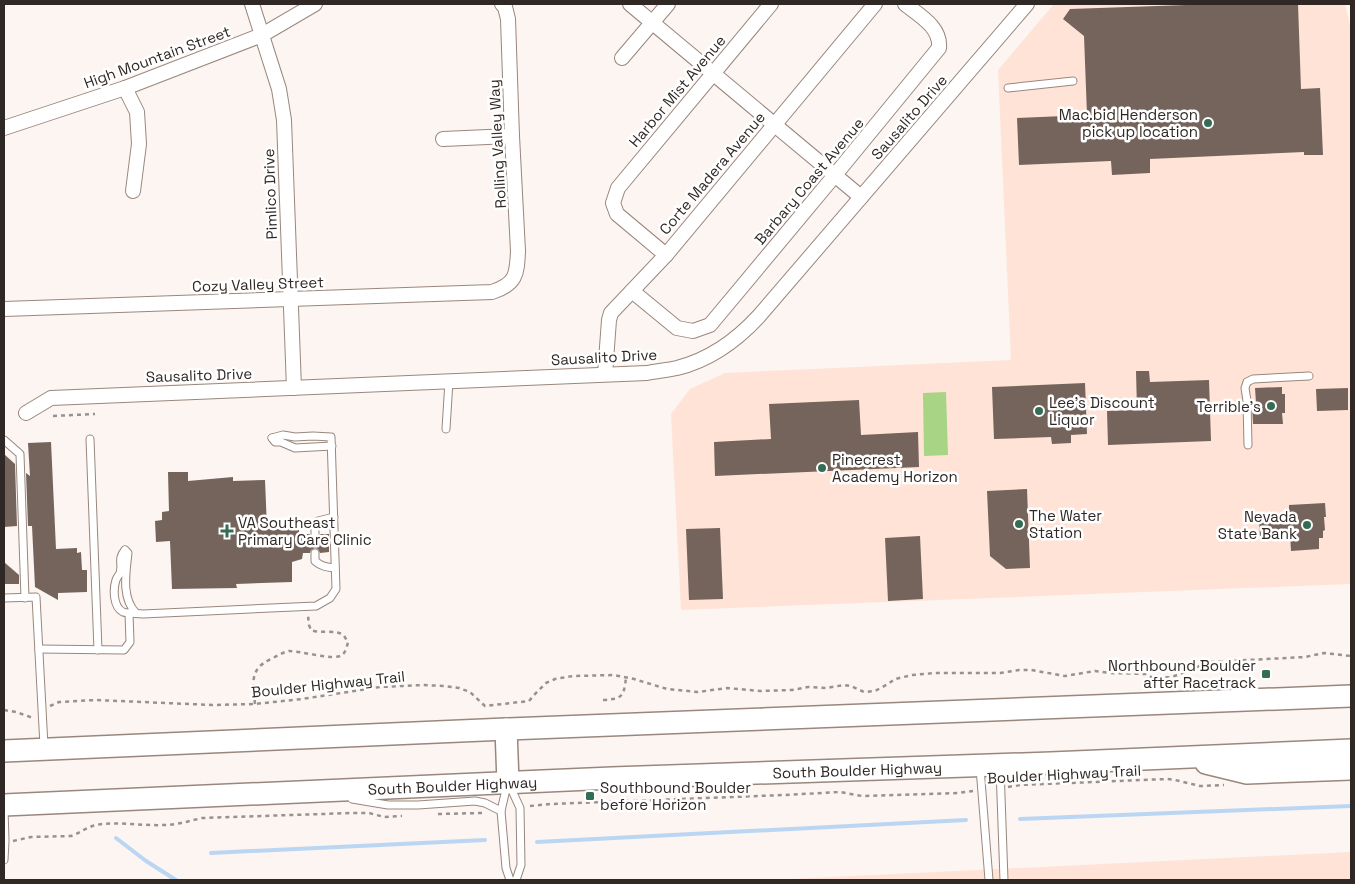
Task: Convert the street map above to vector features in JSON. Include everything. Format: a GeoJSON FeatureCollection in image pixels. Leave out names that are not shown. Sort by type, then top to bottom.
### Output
{"type":"FeatureCollection","features":[{"type":"Feature","properties":{"kind":"main road"},"geometry":{"type":"LineString","coordinates":[[4,751],[506,729],[1351,696]]}},
{"type":"Feature","properties":{"kind":"main road"},"geometry":{"type":"LineString","coordinates":[[506,729],[508,782]]}},
{"type":"Feature","properties":{"kind":"main road","name":"South Boulder Highway"},"geometry":{"type":"LineString","coordinates":[[4,805],[508,782],[1351,750]]}},
{"type":"Feature","properties":{"kind":"main road"},"geometry":{"type":"LineString","coordinates":[[1182,757],[1247,773],[1351,769]]}},
{"type":"Feature","properties":{"kind":"street","name":"Pimlico Drive"},"geometry":{"type":"LineString","coordinates":[[252,4],[279,89],[284,120],[294,388]]}},
{"type":"Feature","properties":{"kind":"street","name":"High Mountain Street"},"geometry":{"type":"LineString","coordinates":[[4,128],[125,88],[262,34],[315,4]]}},
{"type":"Feature","properties":{"kind":"street","name":"Rolling Valley Way"},"geometry":{"type":"LineString","coordinates":[[502,4],[505,7],[508,19],[518,251],[518,269],[511,282]]}},
{"type":"Feature","properties":{"kind":"street"},"geometry":{"type":"LineString","coordinates":[[630,4],[861,197]]}},
{"type":"Feature","properties":{"kind":"street"},"geometry":{"type":"LineString","coordinates":[[622,58],[668,4]]}},
{"type":"Feature","properties":{"kind":"street","name":"Harbor Mist Avenue"},"geometry":{"type":"LineString","coordinates":[[666,255],[618,214],[613,202],[618,188],[771,4]]}},
{"type":"Feature","properties":{"kind":"street","name":"Corte Madera Avenue"},"geometry":{"type":"LineString","coordinates":[[605,374],[611,313],[666,255],[875,4]]}},
{"type":"Feature","properties":{"kind":"street","name":"Barbary Coast Avenue"},"geometry":{"type":"LineString","coordinates":[[632,291],[677,328],[693,331],[710,325],[939,48],[940,41],[936,29],[905,4]]}},
{"type":"Feature","properties":{"kind":"street","name":"Sausalito Drive"},"geometry":{"type":"LineString","coordinates":[[26,412],[51,398],[646,373],[678,368],[703,359],[726,346],[745,331],[759,316],[1027,4]]}},
{"type":"Feature","properties":{"kind":"street"},"geometry":{"type":"LineString","coordinates":[[125,88],[138,112],[139,144],[133,191]]}},
{"type":"Feature","properties":{"kind":"street"},"geometry":{"type":"LineString","coordinates":[[443,138],[512,136]]}},
{"type":"Feature","properties":{"kind":"street","name":"Cozy Valley Street"},"geometry":{"type":"LineString","coordinates":[[4,309],[492,292],[502,289],[511,282]]}},
{"type":"Feature","properties":{"kind":"lane"},"geometry":{"type":"LineString","coordinates":[[1008,88],[1072,81]]}},
{"type":"Feature","properties":{"kind":"lane"},"geometry":{"type":"LineString","coordinates":[[1248,445],[1245,388],[1247,382],[1253,379],[1309,376]]}},
{"type":"Feature","properties":{"kind":"lane"},"geometry":{"type":"LineString","coordinates":[[446,429],[449,381]]}},
{"type":"Feature","properties":{"kind":"lane"},"geometry":{"type":"LineString","coordinates":[[39,650],[124,650],[130,642],[132,613],[127,595],[128,553],[125,550],[120,557],[120,572],[115,586],[116,606],[121,611],[132,613],[143,614],[316,606],[330,598],[336,589],[332,446],[331,437],[295,438],[282,435],[272,438],[275,442],[281,442],[295,448],[332,446]]}},
{"type":"Feature","properties":{"kind":"lane"},"geometry":{"type":"LineString","coordinates":[[90,439],[98,650]]}},
{"type":"Feature","properties":{"kind":"lane"},"geometry":{"type":"LineString","coordinates":[[4,440],[20,454],[24,598]]}},
{"type":"Feature","properties":{"kind":"lane"},"geometry":{"type":"LineString","coordinates":[[315,534],[315,525],[318,521],[334,516]]}},
{"type":"Feature","properties":{"kind":"lane"},"geometry":{"type":"LineString","coordinates":[[315,553],[315,561],[319,565],[335,568]]}},
{"type":"Feature","properties":{"kind":"lane"},"geometry":{"type":"LineString","coordinates":[[4,598],[36,597],[44,749]]}},
{"type":"Feature","properties":{"kind":"lane"},"geometry":{"type":"LineString","coordinates":[[990,765],[1001,788],[1004,880]]}},
{"type":"Feature","properties":{"kind":"lane"},"geometry":{"type":"LineString","coordinates":[[989,880],[982,790],[990,765]]}},
{"type":"Feature","properties":{"kind":"lane"},"geometry":{"type":"LineString","coordinates":[[508,782],[520,808],[521,865],[516,880]]}},
{"type":"Feature","properties":{"kind":"lane"},"geometry":{"type":"LineString","coordinates":[[508,782],[501,811],[506,868],[510,880]]}},
{"type":"Feature","properties":{"kind":"lane"},"geometry":{"type":"LineString","coordinates":[[307,792],[388,805],[418,805],[475,800],[501,811]]}},
{"type":"Feature","properties":{"kind":"lane"},"geometry":{"type":"LineString","coordinates":[[4,805],[4,860]]}},
{"type":"Feature","properties":{"kind":"path"},"geometry":{"type":"LineString","coordinates":[[53,416],[95,414]]}},
{"type":"Feature","properties":{"kind":"path"},"geometry":{"type":"LineString","coordinates":[[255,704],[255,672],[259,665],[264,662],[286,651],[333,658],[341,656],[346,650],[348,642],[344,635],[336,632],[316,632],[310,630],[308,616]]}},
{"type":"Feature","properties":{"kind":"path","name":"Boulder Highway Trail"},"geometry":{"type":"LineString","coordinates":[[4,710],[33,718],[52,705],[75,700],[212,705],[255,704],[380,687],[423,685],[459,688],[470,692],[485,706],[529,701],[546,683],[555,679],[596,675],[626,678],[666,688],[698,692],[727,688],[760,691],[792,690],[808,687],[826,688],[844,685],[864,692],[875,690],[895,679],[935,674],[1000,673],[1030,670],[1065,676],[1095,671],[1146,674],[1153,678],[1172,677],[1210,662],[1305,657],[1324,653],[1351,656]]}},
{"type":"Feature","properties":{"kind":"path"},"geometry":{"type":"LineString","coordinates":[[602,700],[615,699],[622,696],[626,678]]}},
{"type":"Feature","properties":{"kind":"path","name":"Boulder Highway Trail"},"geometry":{"type":"LineString","coordinates":[[1001,788],[1020,784],[1167,779],[1200,786],[1228,785]]}},
{"type":"Feature","properties":{"kind":"path","name":"Boulder Highway Trail"},"geometry":{"type":"LineString","coordinates":[[520,808],[551,804],[840,792],[862,796],[881,796],[958,793],[982,790]]}},
{"type":"Feature","properties":{"kind":"path"},"geometry":{"type":"LineString","coordinates":[[436,814],[501,811]]}},
{"type":"Feature","properties":{"kind":"path"},"geometry":{"type":"LineString","coordinates":[[5,841],[17,841],[31,837],[72,836],[99,824],[162,825],[179,824],[202,818],[352,812],[369,813],[384,817],[409,815]]}},
{"type":"Feature","properties":{"kind":"shaded area"},"geometry":{"type":"Polygon","coordinates":[[[1054,4],[1345,4],[1351,30],[1351,584],[681,610],[671,414],[690,389],[725,373],[1011,360],[998,70],[1054,4]]]}},
{"type":"Feature","properties":{"kind":"shaded area"},"geometry":{"type":"Polygon","coordinates":[[[1351,852],[1351,880],[770,880],[1351,852]]]}},
{"type":"Feature","properties":{"kind":"green space"},"geometry":{"type":"Polygon","coordinates":[[[946,392],[948,455],[924,456],[923,393],[946,392]]]}},
{"type":"Feature","properties":{"kind":"building"},"geometry":{"type":"Polygon","coordinates":[[[1215,4],[1298,4],[1301,89],[1320,88],[1323,155],[1304,155],[1304,152],[1150,159],[1150,173],[1112,175],[1111,161],[1019,165],[1017,118],[1087,115],[1084,36],[1063,19],[1070,9],[1215,4]]]}},
{"type":"Feature","properties":{"kind":"building"},"geometry":{"type":"Polygon","coordinates":[[[1136,371],[1149,371],[1150,382],[1209,380],[1211,441],[1108,445],[1107,411],[1137,410],[1136,371]]]}},
{"type":"Feature","properties":{"kind":"building","name":"Lee's Discount Liquor"},"geometry":{"type":"Polygon","coordinates":[[[1085,383],[1087,434],[1071,435],[1071,443],[1052,444],[1051,437],[994,439],[992,387],[1085,383]]]}},
{"type":"Feature","properties":{"kind":"building"},"geometry":{"type":"Polygon","coordinates":[[[1282,387],[1282,394],[1285,394],[1285,413],[1282,413],[1283,424],[1253,424],[1252,403],[1256,403],[1255,388],[1282,387]]]}},
{"type":"Feature","properties":{"kind":"building"},"geometry":{"type":"Polygon","coordinates":[[[1348,388],[1348,410],[1317,411],[1316,389],[1348,388]]]}},
{"type":"Feature","properties":{"kind":"building"},"geometry":{"type":"Polygon","coordinates":[[[859,400],[861,435],[918,432],[919,467],[715,476],[714,442],[771,439],[769,404],[859,400]]]}},
{"type":"Feature","properties":{"kind":"building"},"geometry":{"type":"Polygon","coordinates":[[[51,442],[56,549],[77,548],[77,553],[81,552],[82,570],[87,570],[87,592],[58,593],[58,600],[35,587],[32,526],[28,526],[26,473],[30,476],[28,443],[51,442]]]}},
{"type":"Feature","properties":{"kind":"building"},"geometry":{"type":"Polygon","coordinates":[[[4,454],[15,464],[17,526],[4,527],[4,454]]]}},
{"type":"Feature","properties":{"kind":"building","name":"VA Southeast Primary Care Clinic"},"geometry":{"type":"Polygon","coordinates":[[[168,472],[188,472],[188,481],[233,477],[233,481],[265,480],[267,528],[299,529],[299,534],[310,534],[315,539],[320,534],[329,534],[329,552],[320,553],[315,548],[310,553],[303,553],[302,559],[292,562],[292,582],[236,584],[237,588],[172,589],[170,541],[156,542],[155,521],[162,520],[162,512],[169,511],[168,472]]]}},
{"type":"Feature","properties":{"kind":"building"},"geometry":{"type":"Polygon","coordinates":[[[1027,489],[1030,568],[1006,569],[990,556],[987,491],[1027,489]]]}},
{"type":"Feature","properties":{"kind":"building","name":"Nevada State Bank"},"geometry":{"type":"Polygon","coordinates":[[[1325,503],[1325,530],[1323,531],[1323,538],[1319,538],[1319,549],[1291,551],[1290,534],[1260,536],[1259,521],[1289,520],[1289,505],[1325,503]]]}},
{"type":"Feature","properties":{"kind":"building"},"geometry":{"type":"Polygon","coordinates":[[[720,528],[723,599],[689,600],[686,529],[720,528]]]}},
{"type":"Feature","properties":{"kind":"building"},"geometry":{"type":"Polygon","coordinates":[[[920,536],[923,599],[888,601],[885,538],[920,536]]]}},
{"type":"Feature","properties":{"kind":"building"},"geometry":{"type":"Polygon","coordinates":[[[4,562],[19,575],[19,584],[4,584],[4,562]]]}},
{"type":"Feature","properties":{"kind":"waterway"},"geometry":{"type":"LineString","coordinates":[[1020,819],[1351,806]]}},
{"type":"Feature","properties":{"kind":"waterway"},"geometry":{"type":"LineString","coordinates":[[537,842],[966,820]]}},
{"type":"Feature","properties":{"kind":"waterway"},"geometry":{"type":"LineString","coordinates":[[116,838],[146,861],[176,880]]}},
{"type":"Feature","properties":{"kind":"waterway"},"geometry":{"type":"LineString","coordinates":[[211,853],[485,840]]}},
{"type":"Feature","properties":{"kind":"place","name":"Mac.bid Henderson pick up location"},"geometry":{"type":"Point","coordinates":[1208,123]}},
{"type":"Feature","properties":{"kind":"place","name":"Terrible's"},"geometry":{"type":"Point","coordinates":[1271,406]}},
{"type":"Feature","properties":{"kind":"place","name":"Lee's Discount Liquor"},"geometry":{"type":"Point","coordinates":[1039,411]}},
{"type":"Feature","properties":{"kind":"place","name":"Pinecrest Academy Horizon"},"geometry":{"type":"Point","coordinates":[822,468]}},
{"type":"Feature","properties":{"kind":"place","name":"The Water Station"},"geometry":{"type":"Point","coordinates":[1019,524]}},
{"type":"Feature","properties":{"kind":"place","name":"Nevada State Bank"},"geometry":{"type":"Point","coordinates":[1307,525]}},
{"type":"Feature","properties":{"kind":"place","name":"VA Southeast Primary Care Clinic"},"geometry":{"type":"Point","coordinates":[227,531]}},
{"type":"Feature","properties":{"kind":"place","name":"Northbound Boulder after Racetrack"},"geometry":{"type":"Point","coordinates":[1266,674]}},
{"type":"Feature","properties":{"kind":"place","name":"Southbound Boulder before Horizon"},"geometry":{"type":"Point","coordinates":[590,796]}}]}
